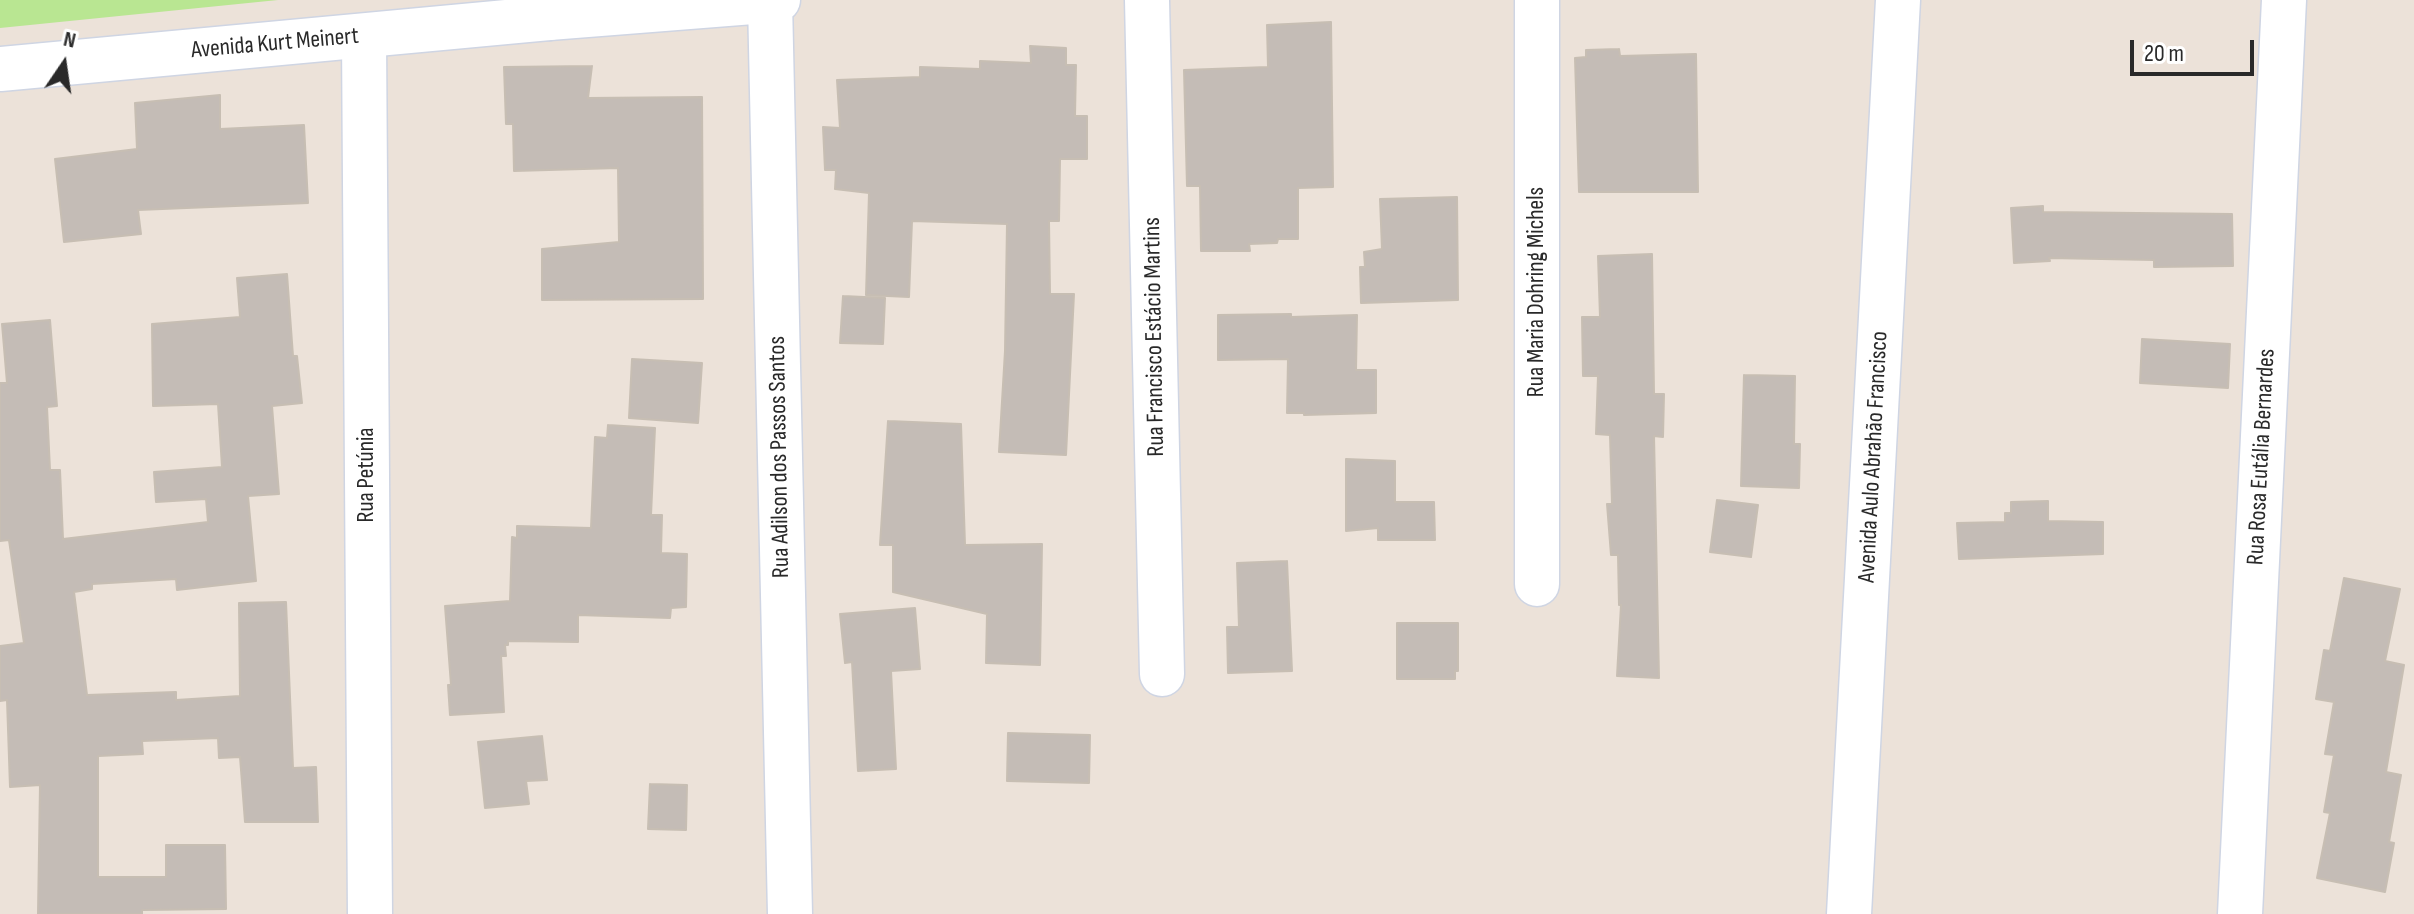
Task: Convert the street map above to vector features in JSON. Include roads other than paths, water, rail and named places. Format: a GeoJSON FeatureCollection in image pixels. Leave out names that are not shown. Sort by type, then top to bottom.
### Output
{"type":"FeatureCollection","features":[{"type":"Feature","properties":{"kind":"street","name":"Avenida Kurt Meinert"},"geometry":{"type":"LineString","coordinates":[[0,69],[778,0]]}},
{"type":"Feature","properties":{"kind":"street","name":"Rua Francisco Estácio Martins"},"geometry":{"type":"LineString","coordinates":[[1147,0],[1162,674]]}},
{"type":"Feature","properties":{"kind":"street","name":"Rua Maria Dohring Michels"},"geometry":{"type":"LineString","coordinates":[[1537,0],[1537,584]]}},
{"type":"Feature","properties":{"kind":"street","name":"Avenida Aulo Abrahão Francisco"},"geometry":{"type":"LineString","coordinates":[[1849,914],[1898,0]]}},
{"type":"Feature","properties":{"kind":"street","name":"Rua Rosa Eutália Bernardes"},"geometry":{"type":"LineString","coordinates":[[2240,914],[2284,0]]}},
{"type":"Feature","properties":{"kind":"street","name":"Rua Adilson dos Passos Santos"},"geometry":{"type":"LineString","coordinates":[[770,1],[790,914]]}},
{"type":"Feature","properties":{"kind":"street","name":"Rua Petúnia"},"geometry":{"type":"LineString","coordinates":[[364,36],[370,914]]}}]}
